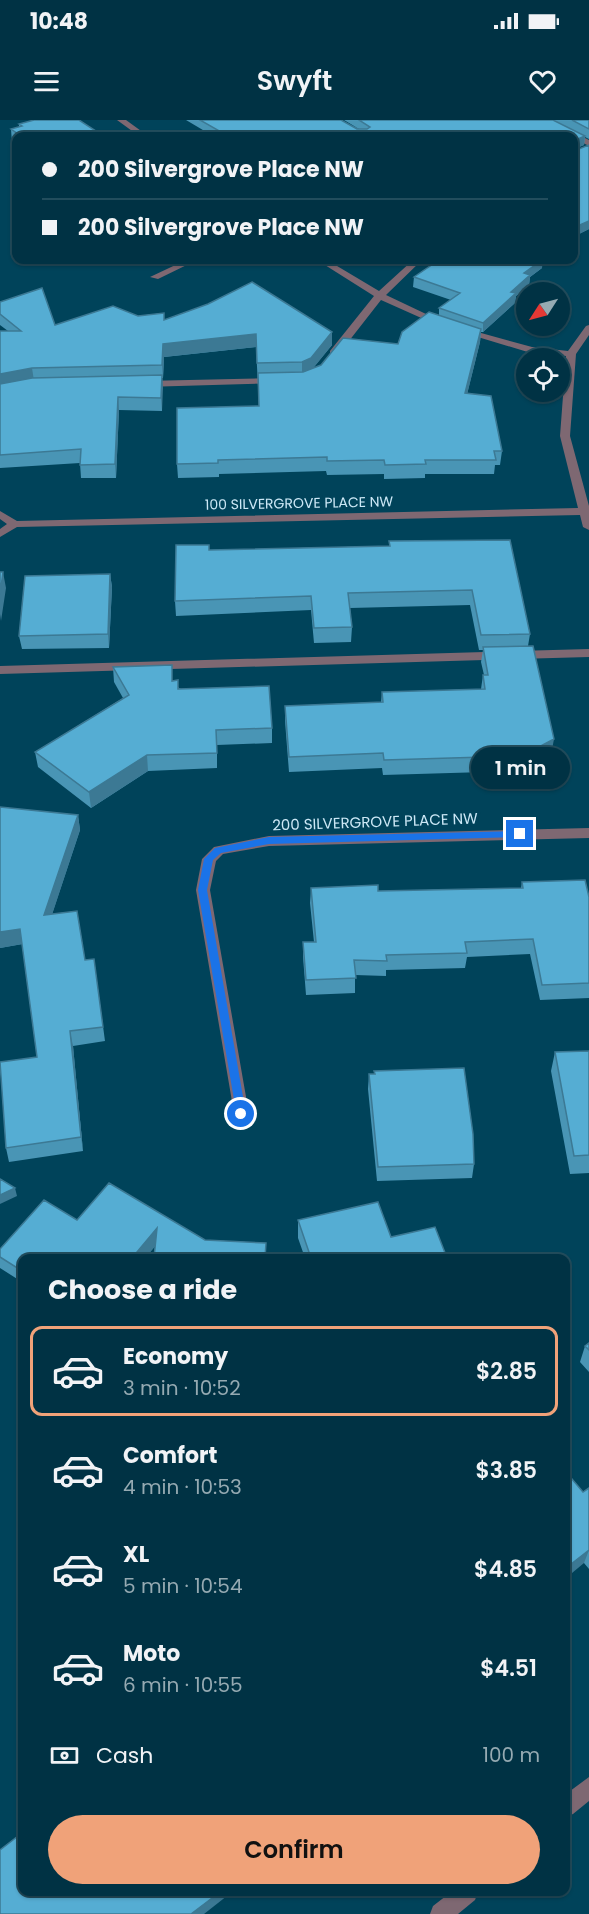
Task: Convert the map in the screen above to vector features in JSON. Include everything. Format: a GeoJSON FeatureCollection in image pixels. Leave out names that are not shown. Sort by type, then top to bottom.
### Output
{"type":"FeatureCollection","features":[{"type":"Feature","properties":{"kind":"street"},"geometry":{"type":"LineString","coordinates":[[121,120],[138,132]]}},
{"type":"Feature","properties":{"kind":"street"},"geometry":{"type":"LineString","coordinates":[[543,120],[567,132]]}},
{"type":"Feature","properties":{"kind":"street"},"geometry":{"type":"LineString","coordinates":[[155,277],[183,264]]}},
{"type":"Feature","properties":{"kind":"street"},"geometry":{"type":"LineString","coordinates":[[327,264],[378,297],[408,312],[463,331],[531,350],[571,354]]}},
{"type":"Feature","properties":{"kind":"street"},"geometry":{"type":"LineString","coordinates":[[324,366],[378,297],[414,264]]}},
{"type":"Feature","properties":{"kind":"street"},"geometry":{"type":"LineString","coordinates":[[589,328],[571,354],[565,436],[587,511],[589,527]]}},
{"type":"Feature","properties":{"kind":"street"},"geometry":{"type":"LineString","coordinates":[[129,384],[292,380]]}},
{"type":"Feature","properties":{"kind":"street","name":"100 SILVERGROVE PLACE NW"},"geometry":{"type":"LineString","coordinates":[[14,524],[587,511]]}},
{"type":"Feature","properties":{"kind":"street"},"geometry":{"type":"LineString","coordinates":[[0,514],[14,524],[0,534]]}},
{"type":"Feature","properties":{"kind":"street"},"geometry":{"type":"LineString","coordinates":[[0,670],[589,652]]}},
{"type":"Feature","properties":{"kind":"street","name":"200 SILVERGROVE PLACE NW"},"geometry":{"type":"LineString","coordinates":[[241,1114],[203,890],[209,859],[219,850],[269,841],[589,833]]}},
{"type":"Feature","properties":{"kind":"street"},"geometry":{"type":"LineString","coordinates":[[570,1804],[589,1787]]}},
{"type":"Feature","properties":{"kind":"street"},"geometry":{"type":"LineString","coordinates":[[441,1914],[462,1896]]}},
{"type":"Feature","properties":{"kind":"building"},"geometry":{"type":"Polygon","coordinates":[[[34,120],[79,120],[97,132],[15,132],[11,129],[22,126],[19,124],[34,120]]]}},
{"type":"Feature","properties":{"kind":"building"},"geometry":{"type":"Polygon","coordinates":[[[200,120],[341,120],[357,129],[367,129],[370,127],[359,120],[553,120],[577,132],[393,132],[221,132],[200,120]]]}},
{"type":"Feature","properties":{"kind":"building"},"geometry":{"type":"Polygon","coordinates":[[[572,120],[589,120],[589,129],[572,120]]]}},
{"type":"Feature","properties":{"kind":"building"},"geometry":{"type":"Polygon","coordinates":[[[589,145],[589,221],[578,226],[578,149],[589,145]]]}},
{"type":"Feature","properties":{"kind":"building"},"geometry":{"type":"Polygon","coordinates":[[[433,264],[536,264],[524,273],[530,275],[522,282],[516,282],[516,288],[511,292],[516,293],[483,323],[439,308],[460,293],[414,277],[433,264]]]}},
{"type":"Feature","properties":{"kind":"building"},"geometry":{"type":"Polygon","coordinates":[[[252,282],[332,332],[311,358],[302,362],[257,363],[256,334],[163,344],[162,365],[32,368],[0,374],[0,331],[21,331],[0,314],[0,302],[42,288],[55,325],[113,306],[138,316],[164,313],[164,320],[208,304],[252,282]]]}},
{"type":"Feature","properties":{"kind":"building"},"geometry":{"type":"Polygon","coordinates":[[[429,312],[481,329],[465,393],[491,396],[502,451],[494,451],[496,460],[425,460],[426,464],[385,465],[384,460],[327,461],[327,457],[218,460],[218,463],[177,464],[177,408],[259,406],[258,373],[303,372],[321,365],[343,338],[398,344],[402,332],[429,312]]]}},
{"type":"Feature","properties":{"kind":"building"},"geometry":{"type":"Polygon","coordinates":[[[162,375],[161,398],[118,397],[115,464],[80,465],[81,449],[0,455],[0,384],[32,378],[162,375]]]}},
{"type":"Feature","properties":{"kind":"building"},"geometry":{"type":"Polygon","coordinates":[[[510,540],[530,634],[481,635],[472,590],[348,593],[352,627],[314,628],[311,596],[175,601],[176,545],[209,545],[209,550],[390,546],[389,541],[510,540]]]}},
{"type":"Feature","properties":{"kind":"building"},"geometry":{"type":"Polygon","coordinates":[[[0,572],[3,572],[0,595],[0,572]]]}},
{"type":"Feature","properties":{"kind":"building"},"geometry":{"type":"Polygon","coordinates":[[[110,574],[108,634],[19,636],[25,576],[110,574]]]}},
{"type":"Feature","properties":{"kind":"building"},"geometry":{"type":"Polygon","coordinates":[[[533,646],[554,739],[522,756],[384,760],[383,753],[289,757],[285,706],[383,702],[382,692],[485,689],[483,675],[488,675],[483,647],[533,646]]]}},
{"type":"Feature","properties":{"kind":"building"},"geometry":{"type":"Polygon","coordinates":[[[172,665],[172,681],[178,680],[178,689],[269,686],[272,728],[216,730],[217,753],[147,755],[89,792],[35,752],[129,695],[113,667],[172,665]]]}},
{"type":"Feature","properties":{"kind":"building"},"geometry":{"type":"Polygon","coordinates":[[[0,807],[78,815],[44,915],[77,911],[85,960],[94,959],[103,1027],[70,1031],[81,1137],[6,1148],[0,1062],[37,1057],[20,929],[0,932],[0,807]]]}},
{"type":"Feature","properties":{"kind":"building"},"geometry":{"type":"Polygon","coordinates":[[[585,880],[589,897],[589,983],[542,985],[533,939],[465,942],[467,953],[386,955],[387,961],[354,960],[356,978],[306,980],[303,942],[316,942],[311,888],[378,885],[378,891],[523,888],[522,882],[585,880]]]}},
{"type":"Feature","properties":{"kind":"building"},"geometry":{"type":"Polygon","coordinates":[[[589,1051],[589,1155],[574,1156],[555,1052],[589,1051]]]}},
{"type":"Feature","properties":{"kind":"building"},"geometry":{"type":"Polygon","coordinates":[[[464,1068],[473,1134],[474,1164],[378,1167],[369,1074],[375,1074],[374,1071],[464,1068]]]}},
{"type":"Feature","properties":{"kind":"building"},"geometry":{"type":"Polygon","coordinates":[[[0,1179],[15,1188],[0,1195],[0,1179]]]}},
{"type":"Feature","properties":{"kind":"building"},"geometry":{"type":"Polygon","coordinates":[[[109,1183],[205,1240],[266,1243],[265,1254],[154,1254],[157,1228],[135,1254],[18,1254],[18,1268],[0,1257],[0,1249],[44,1200],[77,1220],[109,1183]]]}},
{"type":"Feature","properties":{"kind":"building"},"geometry":{"type":"Polygon","coordinates":[[[378,1202],[391,1237],[435,1227],[445,1254],[310,1254],[298,1220],[378,1202]]]}},
{"type":"Feature","properties":{"kind":"building"},"geometry":{"type":"Polygon","coordinates":[[[570,1477],[583,1492],[589,1488],[589,1550],[570,1565],[570,1477]]]}},
{"type":"Feature","properties":{"kind":"building"},"geometry":{"type":"Polygon","coordinates":[[[18,1836],[18,1896],[215,1896],[191,1914],[0,1914],[0,1850],[18,1836]]]}},
{"type":"Feature","properties":{"kind":"route"},"geometry":{"type":"LineString","coordinates":[[241,1114],[217,987],[203,890],[209,859],[219,850],[235,845],[269,841],[520,834]]}}]}
